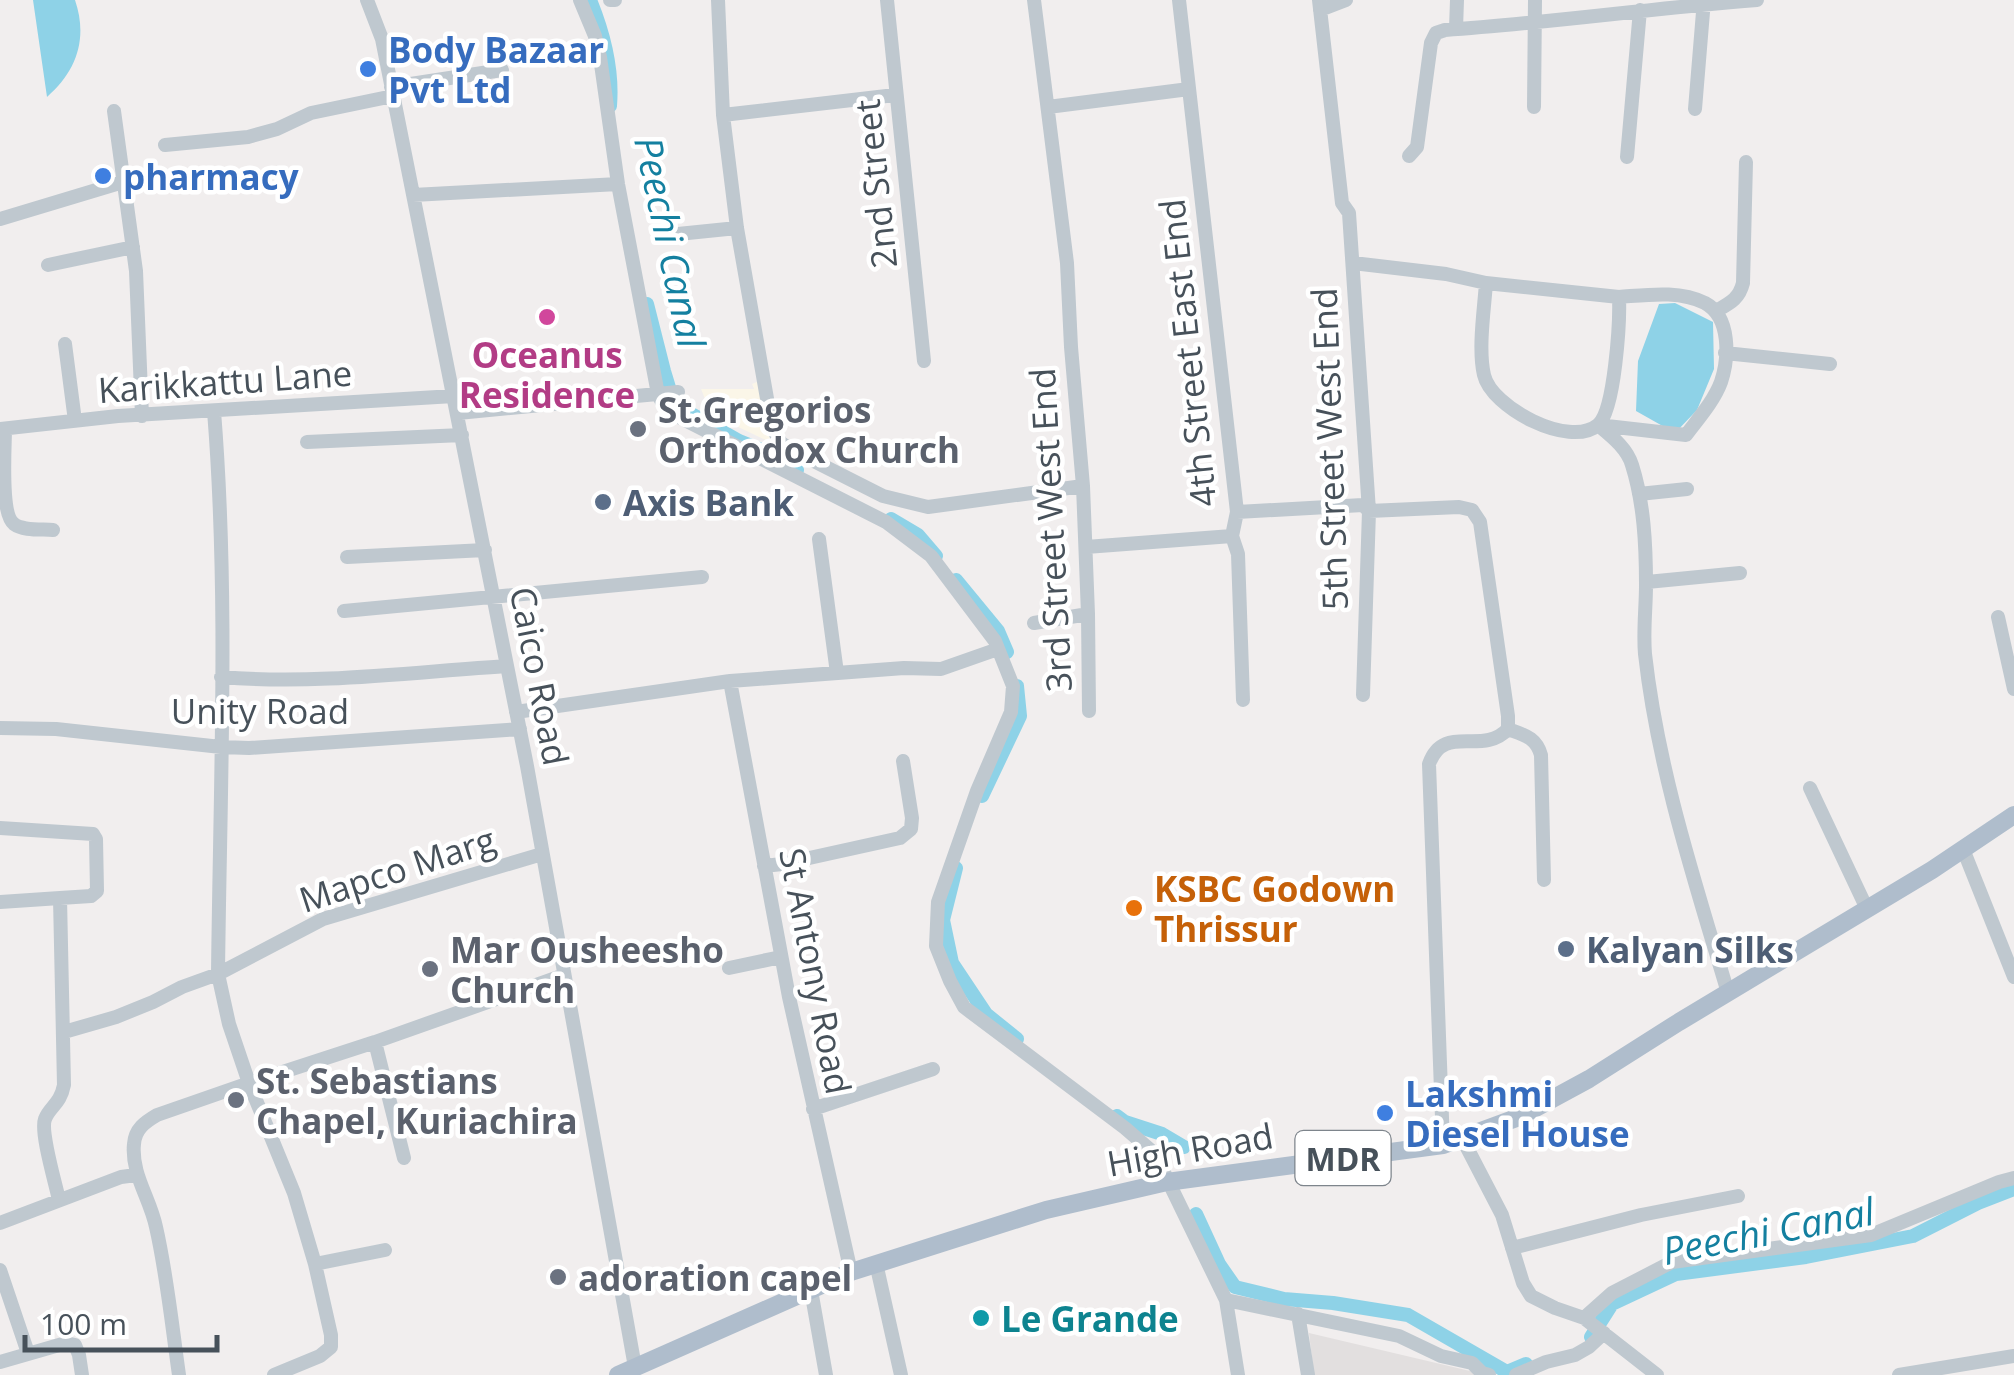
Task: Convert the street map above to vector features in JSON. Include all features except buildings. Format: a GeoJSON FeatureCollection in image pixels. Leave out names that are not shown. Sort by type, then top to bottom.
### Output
{"type":"FeatureCollection","features":[{"type":"Feature","properties":{"kind":"main road","name":"High Road"},"geometry":{"type":"LineString","coordinates":[[626,1371],[660,1366],[851,1272],[1046,1210],[1167,1182],[1443,1145],[1519,1117],[1589,1079],[2014,815]]}},
{"type":"Feature","properties":{"kind":"street","name":"Caico Road"},"geometry":{"type":"LineString","coordinates":[[366,0],[382,40],[520,729],[564,976],[626,1371]]}},
{"type":"Feature","properties":{"kind":"street"},"geometry":{"type":"LineString","coordinates":[[580,0],[600,57],[618,184],[667,393],[664,406],[886,522],[932,556],[995,641],[1013,686],[1010,712],[976,792],[938,902],[936,946],[964,1007],[1155,1154],[1226,1300],[1238,1375]]}},
{"type":"Feature","properties":{"kind":"street"},"geometry":{"type":"LineString","coordinates":[[718,0],[723,115],[737,228],[772,428],[781,443],[883,496],[928,507],[1083,486]]}},
{"type":"Feature","properties":{"kind":"street","name":"2nd Street"},"geometry":{"type":"LineString","coordinates":[[887,0],[924,361]]}},
{"type":"Feature","properties":{"kind":"street","name":"3rd Street West End"},"geometry":{"type":"LineString","coordinates":[[1034,0],[1067,263],[1083,486],[1089,710]]}},
{"type":"Feature","properties":{"kind":"street","name":"4th Street East End"},"geometry":{"type":"LineString","coordinates":[[1180,0],[1237,512],[1232,536],[1238,554],[1243,700]]}},
{"type":"Feature","properties":{"kind":"street"},"geometry":{"type":"LineString","coordinates":[[1320,5],[1346,0]]}},
{"type":"Feature","properties":{"kind":"street"},"geometry":{"type":"LineString","coordinates":[[1456,29],[1458,0]]}},
{"type":"Feature","properties":{"kind":"street"},"geometry":{"type":"LineString","coordinates":[[1534,107],[1535,0]]}},
{"type":"Feature","properties":{"kind":"street"},"geometry":{"type":"LineString","coordinates":[[1409,156],[1417,148],[1431,43],[1436,33],[1704,2],[1757,0]]}},
{"type":"Feature","properties":{"kind":"street"},"geometry":{"type":"LineString","coordinates":[[1696,109],[1704,2]]}},
{"type":"Feature","properties":{"kind":"street","name":"5th Street West End"},"geometry":{"type":"LineString","coordinates":[[1320,5],[1342,203],[1349,213],[1369,511],[1364,695]]}},
{"type":"Feature","properties":{"kind":"street"},"geometry":{"type":"LineString","coordinates":[[1626,157],[1640,10]]}},
{"type":"Feature","properties":{"kind":"street"},"geometry":{"type":"LineString","coordinates":[[165,145],[248,137],[277,129],[310,113],[392,91],[502,70]]}},
{"type":"Feature","properties":{"kind":"street"},"geometry":{"type":"LineString","coordinates":[[1048,108],[1189,89]]}},
{"type":"Feature","properties":{"kind":"street"},"geometry":{"type":"LineString","coordinates":[[723,115],[895,95]]}},
{"type":"Feature","properties":{"kind":"street"},"geometry":{"type":"LineString","coordinates":[[114,110],[136,271],[142,416]]}},
{"type":"Feature","properties":{"kind":"street"},"geometry":{"type":"LineString","coordinates":[[1716,311],[1735,300],[1743,283],[1746,162]]}},
{"type":"Feature","properties":{"kind":"street"},"geometry":{"type":"LineString","coordinates":[[0,219],[123,182]]}},
{"type":"Feature","properties":{"kind":"street"},"geometry":{"type":"LineString","coordinates":[[413,195],[618,184]]}},
{"type":"Feature","properties":{"kind":"street"},"geometry":{"type":"LineString","coordinates":[[678,234],[737,228]]}},
{"type":"Feature","properties":{"kind":"street"},"geometry":{"type":"LineString","coordinates":[[48,265],[132,247]]}},
{"type":"Feature","properties":{"kind":"street"},"geometry":{"type":"LineString","coordinates":[[1353,263],[1619,297],[1666,294],[1703,302],[1716,311],[1724,324],[1720,383],[1686,435],[1598,425]]}},
{"type":"Feature","properties":{"kind":"street"},"geometry":{"type":"LineString","coordinates":[[1486,283],[1482,361],[1484,379],[1493,394],[1530,420],[1578,434],[1598,425],[1606,414],[1620,332],[1619,297]]}},
{"type":"Feature","properties":{"kind":"street"},"geometry":{"type":"LineString","coordinates":[[64,344],[75,421]]}},
{"type":"Feature","properties":{"kind":"street"},"geometry":{"type":"LineString","coordinates":[[1725,352],[1830,364]]}},
{"type":"Feature","properties":{"kind":"street"},"geometry":{"type":"LineString","coordinates":[[458,413],[667,393]]}},
{"type":"Feature","properties":{"kind":"street","name":"Karikkattu Lane"},"geometry":{"type":"LineString","coordinates":[[2,429],[214,410],[454,396]]}},
{"type":"Feature","properties":{"kind":"street"},"geometry":{"type":"LineString","coordinates":[[214,410],[220,508],[218,974],[229,1024],[294,1193],[332,1335],[330,1348],[320,1356],[274,1375]]}},
{"type":"Feature","properties":{"kind":"street"},"geometry":{"type":"LineString","coordinates":[[1598,425],[1631,460],[1639,494],[1646,582],[1645,649],[1654,716],[1684,848],[1728,993]]}},
{"type":"Feature","properties":{"kind":"street"},"geometry":{"type":"LineString","coordinates":[[2,429],[8,516],[20,526],[53,530]]}},
{"type":"Feature","properties":{"kind":"street"},"geometry":{"type":"LineString","coordinates":[[307,442],[462,435]]}},
{"type":"Feature","properties":{"kind":"street"},"geometry":{"type":"LineString","coordinates":[[1639,494],[1687,489]]}},
{"type":"Feature","properties":{"kind":"street"},"geometry":{"type":"LineString","coordinates":[[1237,512],[1363,506],[1369,511],[1458,507],[1472,510],[1480,522],[1508,729],[1500,738],[1490,741],[1445,742],[1434,751],[1429,764],[1443,1145]]}},
{"type":"Feature","properties":{"kind":"street"},"geometry":{"type":"LineString","coordinates":[[1086,547],[1232,536]]}},
{"type":"Feature","properties":{"kind":"street"},"geometry":{"type":"LineString","coordinates":[[818,539],[837,673]]}},
{"type":"Feature","properties":{"kind":"street"},"geometry":{"type":"LineString","coordinates":[[347,557],[485,550]]}},
{"type":"Feature","properties":{"kind":"street"},"geometry":{"type":"LineString","coordinates":[[1646,582],[1740,574]]}},
{"type":"Feature","properties":{"kind":"street"},"geometry":{"type":"LineString","coordinates":[[344,611],[702,576]]}},
{"type":"Feature","properties":{"kind":"street"},"geometry":{"type":"LineString","coordinates":[[1034,622],[1088,614]]}},
{"type":"Feature","properties":{"kind":"street"},"geometry":{"type":"LineString","coordinates":[[1998,617],[2014,689]]}},
{"type":"Feature","properties":{"kind":"street"},"geometry":{"type":"LineString","coordinates":[[516,712],[730,681],[904,668],[941,669],[998,649]]}},
{"type":"Feature","properties":{"kind":"street"},"geometry":{"type":"LineString","coordinates":[[221,677],[302,679],[507,666]]}},
{"type":"Feature","properties":{"kind":"street","name":"St Antony Road"},"geometry":{"type":"LineString","coordinates":[[730,681],[812,1108],[851,1272]]}},
{"type":"Feature","properties":{"kind":"street","name":"Unity Road"},"geometry":{"type":"LineString","coordinates":[[0,728],[56,728],[221,748],[520,729]]}},
{"type":"Feature","properties":{"kind":"street"},"geometry":{"type":"LineString","coordinates":[[1508,729],[1538,744],[1544,880]]}},
{"type":"Feature","properties":{"kind":"street"},"geometry":{"type":"LineString","coordinates":[[764,866],[900,838],[910,829],[912,818],[904,761]]}},
{"type":"Feature","properties":{"kind":"street"},"geometry":{"type":"LineString","coordinates":[[1810,788],[1867,909]]}},
{"type":"Feature","properties":{"kind":"street"},"geometry":{"type":"LineString","coordinates":[[0,828],[93,834],[97,891],[91,896],[0,902]]}},
{"type":"Feature","properties":{"kind":"street"},"geometry":{"type":"LineString","coordinates":[[1962,849],[2014,977]]}},
{"type":"Feature","properties":{"kind":"street","name":"Mapco Marg"},"geometry":{"type":"LineString","coordinates":[[64,1032],[116,1017],[218,974],[323,919],[542,854]]}},
{"type":"Feature","properties":{"kind":"street"},"geometry":{"type":"LineString","coordinates":[[60,898],[64,1084],[61,1099],[45,1118],[44,1130],[60,1200]]}},
{"type":"Feature","properties":{"kind":"street"},"geometry":{"type":"LineString","coordinates":[[729,968],[782,957]]}},
{"type":"Feature","properties":{"kind":"street"},"geometry":{"type":"LineString","coordinates":[[180,1375],[156,1225],[136,1175],[134,1144],[144,1122],[564,976]]}},
{"type":"Feature","properties":{"kind":"street"},"geometry":{"type":"LineString","coordinates":[[376,1042],[404,1158]]}},
{"type":"Feature","properties":{"kind":"street"},"geometry":{"type":"LineString","coordinates":[[812,1108],[933,1069]]}},
{"type":"Feature","properties":{"kind":"street"},"geometry":{"type":"LineString","coordinates":[[1462,1138],[1502,1215],[1523,1283],[1531,1296],[1595,1326],[1657,1375]]}},
{"type":"Feature","properties":{"kind":"street"},"geometry":{"type":"LineString","coordinates":[[0,1223],[121,1177],[136,1175]]}},
{"type":"Feature","properties":{"kind":"street"},"geometry":{"type":"LineString","coordinates":[[1516,1375],[1589,1348],[1612,1293],[1672,1262],[1872,1236],[2014,1178]]}},
{"type":"Feature","properties":{"kind":"street"},"geometry":{"type":"LineString","coordinates":[[1512,1248],[1641,1215],[1738,1196]]}},
{"type":"Feature","properties":{"kind":"street"},"geometry":{"type":"LineString","coordinates":[[315,1264],[384,1250]]}},
{"type":"Feature","properties":{"kind":"street"},"geometry":{"type":"LineString","coordinates":[[876,1263],[900,1375]]}},
{"type":"Feature","properties":{"kind":"street"},"geometry":{"type":"LineString","coordinates":[[0,1270],[28,1353]]}},
{"type":"Feature","properties":{"kind":"street"},"geometry":{"type":"LineString","coordinates":[[811,1290],[826,1375]]}},
{"type":"Feature","properties":{"kind":"street"},"geometry":{"type":"LineString","coordinates":[[1226,1300],[1399,1336],[1441,1356],[1472,1363],[1489,1375]]}},
{"type":"Feature","properties":{"kind":"street"},"geometry":{"type":"LineString","coordinates":[[1298,1314],[1308,1375]]}},
{"type":"Feature","properties":{"kind":"street"},"geometry":{"type":"LineString","coordinates":[[0,1362],[66,1342],[75,1346],[79,1354],[82,1375]]}},
{"type":"Feature","properties":{"kind":"street"},"geometry":{"type":"LineString","coordinates":[[1900,1375],[2014,1356]]}},
{"type":"Feature","properties":{"kind":"shaded area"},"geometry":{"type":"Polygon","coordinates":[[[764,379],[770,442],[711,414],[701,389],[754,389],[752,384],[764,379]]]}},
{"type":"Feature","properties":{"kind":"shaded area"},"geometry":{"type":"Polygon","coordinates":[[[1309,1333],[1487,1375],[1314,1375],[1309,1333]]]}},
{"type":"Feature","properties":{"kind":"water"},"geometry":{"type":"Polygon","coordinates":[[[33,0],[75,0],[79,14],[77,53],[66,76],[47,97],[33,0]]]}},
{"type":"Feature","properties":{"kind":"water"},"geometry":{"type":"Polygon","coordinates":[[[1675,303],[1713,322],[1714,369],[1697,410],[1675,433],[1636,411],[1638,361],[1659,304],[1675,303]]]}},
{"type":"Feature","properties":{"kind":"waterway","name":"Peechi Canal"},"geometry":{"type":"LineString","coordinates":[[590,0],[606,52],[610,106]]}},
{"type":"Feature","properties":{"kind":"waterway","name":"Peechi Canal"},"geometry":{"type":"LineString","coordinates":[[647,304],[674,404],[797,470]]}},
{"type":"Feature","properties":{"kind":"waterway","name":"Peechi Canal"},"geometry":{"type":"LineString","coordinates":[[891,519],[918,535],[936,556]]}},
{"type":"Feature","properties":{"kind":"waterway","name":"Peechi Canal"},"geometry":{"type":"LineString","coordinates":[[956,580],[998,631],[1007,652]]}},
{"type":"Feature","properties":{"kind":"waterway","name":"Peechi Canal"},"geometry":{"type":"LineString","coordinates":[[982,796],[1020,716],[1017,686]]}},
{"type":"Feature","properties":{"kind":"waterway","name":"Peechi Canal"},"geometry":{"type":"LineString","coordinates":[[956,868],[943,920],[952,963],[986,1014],[1017,1039]]}},
{"type":"Feature","properties":{"kind":"waterway","name":"Peechi Canal"},"geometry":{"type":"LineString","coordinates":[[1117,1116],[1184,1147]]}},
{"type":"Feature","properties":{"kind":"waterway","name":"Peechi Canal"},"geometry":{"type":"LineString","coordinates":[[1591,1337],[1612,1304],[1676,1274],[1806,1257],[1913,1236],[2014,1189]]}},
{"type":"Feature","properties":{"kind":"waterway","name":"Peechi Canal"},"geometry":{"type":"LineString","coordinates":[[1196,1214],[1219,1264],[1235,1287],[1284,1299],[1408,1315],[1507,1372],[1526,1364]]}},
{"type":"Feature","properties":{"kind":"place","name":"Body Bazaar Pvt Ltd"},"geometry":{"type":"Point","coordinates":[368,69]}},
{"type":"Feature","properties":{"kind":"place","name":"pharmacy"},"geometry":{"type":"Point","coordinates":[103,176]}},
{"type":"Feature","properties":{"kind":"place","name":"Oceanus Residence"},"geometry":{"type":"Point","coordinates":[547,317]}},
{"type":"Feature","properties":{"kind":"place","name":"St.Gregorios Orthodox Church"},"geometry":{"type":"Point","coordinates":[638,429]}},
{"type":"Feature","properties":{"kind":"place","name":"Axis Bank"},"geometry":{"type":"Point","coordinates":[603,502]}},
{"type":"Feature","properties":{"kind":"place","name":"KSBC Godown Thrissur"},"geometry":{"type":"Point","coordinates":[1134,908]}},
{"type":"Feature","properties":{"kind":"place","name":"Kalyan Silks"},"geometry":{"type":"Point","coordinates":[1566,949]}},
{"type":"Feature","properties":{"kind":"place","name":"Mar Ousheesho Church"},"geometry":{"type":"Point","coordinates":[430,969]}},
{"type":"Feature","properties":{"kind":"place","name":"St. Sebastians Chapel, Kuriachira"},"geometry":{"type":"Point","coordinates":[236,1100]}},
{"type":"Feature","properties":{"kind":"place","name":"Lakshmi Diesel House"},"geometry":{"type":"Point","coordinates":[1385,1113]}},
{"type":"Feature","properties":{"kind":"place","name":"adoration capel"},"geometry":{"type":"Point","coordinates":[558,1277]}},
{"type":"Feature","properties":{"kind":"place","name":"Le Grande"},"geometry":{"type":"Point","coordinates":[981,1318]}}]}
